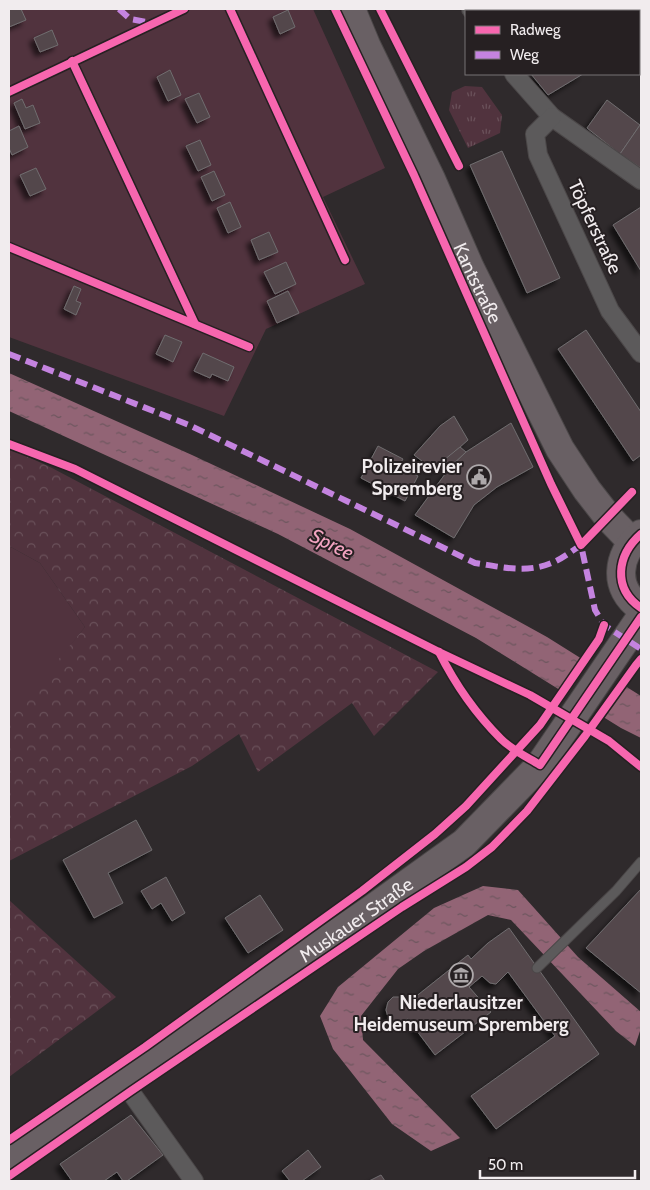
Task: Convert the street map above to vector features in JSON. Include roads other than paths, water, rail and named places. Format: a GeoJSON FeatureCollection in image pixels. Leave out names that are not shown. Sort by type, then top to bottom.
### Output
{"type":"FeatureCollection","features":[{"type":"Feature","properties":{"kind":"main road","name":"Kantstraße"},"geometry":{"type":"LineString","coordinates":[[351,9],[366,45],[431,179],[470,268],[560,450],[608,517],[637,538]]}},
{"type":"Feature","properties":{"kind":"main road"},"geometry":{"type":"LineString","coordinates":[[637,538],[624,553],[621,566],[621,580],[626,592],[640,606]]}},
{"type":"Feature","properties":{"kind":"main road","name":"Muskauer Straße"},"geometry":{"type":"LineString","coordinates":[[9,1158],[372,909],[464,843],[540,765],[609,663],[640,606]]}},
{"type":"Feature","properties":{"kind":"street"},"geometry":{"type":"LineString","coordinates":[[515,75],[552,117],[641,180]]}},
{"type":"Feature","properties":{"kind":"street","name":"Töpferstraße"},"geometry":{"type":"LineString","coordinates":[[552,117],[535,134],[538,156],[610,311],[641,353]]}},
{"type":"Feature","properties":{"kind":"street"},"geometry":{"type":"LineString","coordinates":[[122,1080],[194,1181]]}},
{"type":"Feature","properties":{"kind":"lane"},"geometry":{"type":"LineString","coordinates":[[540,966],[616,891],[641,862]]}},
{"type":"Feature","properties":{"kind":"water","name":"Spree"},"geometry":{"type":"Polygon","coordinates":[[[9,373],[192,455],[350,529],[547,637],[641,696],[641,738],[621,728],[476,638],[278,534],[9,411],[9,373]]]}},
{"type":"Feature","properties":{"kind":"water"},"geometry":{"type":"Polygon","coordinates":[[[483,886],[518,890],[578,957],[641,1012],[641,1028],[635,1046],[616,1031],[511,920],[488,915],[424,951],[398,969],[361,1016],[363,1040],[460,1138],[431,1151],[392,1124],[333,1049],[320,1016],[338,987],[434,908],[483,886]]]}},
{"type":"Feature","properties":{"kind":"place","name":"Polizeirevier Spremberg"},"geometry":{"type":"Point","coordinates":[479,477]}},
{"type":"Feature","properties":{"kind":"place","name":"Niederlausitzer Heidemuseum Spremberg"},"geometry":{"type":"Point","coordinates":[461,975]}}]}
